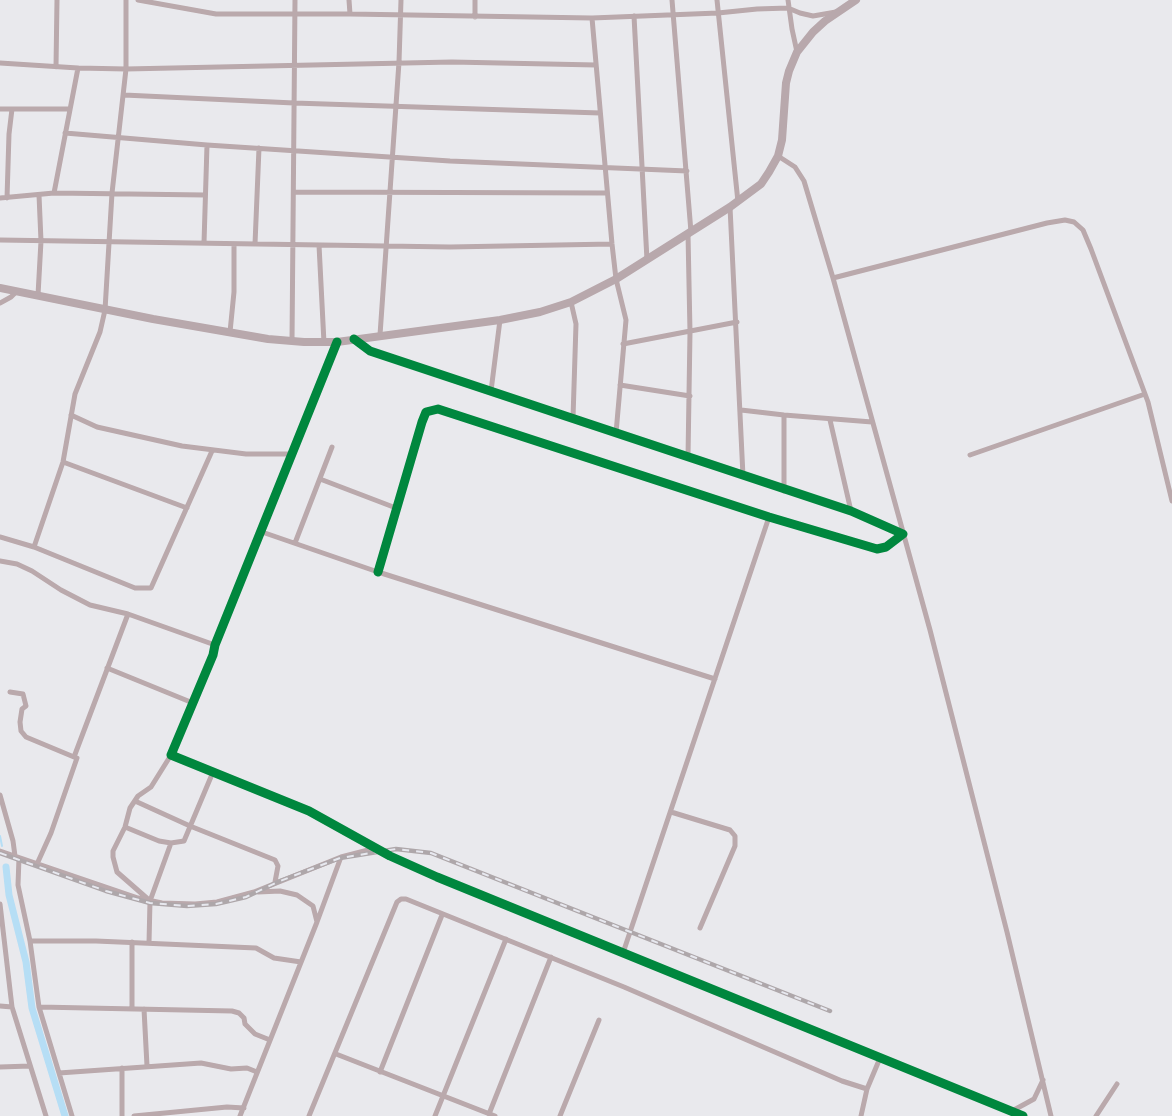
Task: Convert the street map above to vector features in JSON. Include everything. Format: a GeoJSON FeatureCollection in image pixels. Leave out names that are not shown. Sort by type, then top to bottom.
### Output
{"type":"FeatureCollection","features":[{"type":"Feature","properties":{"kind":"street"},"geometry":{"type":"LineString","coordinates":[[56,67],[57,0]]}},
{"type":"Feature","properties":{"kind":"street"},"geometry":{"type":"LineString","coordinates":[[34,547],[63,462],[75,394],[100,332],[105,310],[112,194],[126,69],[126,0]]}},
{"type":"Feature","properties":{"kind":"street"},"geometry":{"type":"LineString","coordinates":[[138,0],[211,14],[592,18],[788,8],[813,15],[838,12]]}},
{"type":"Feature","properties":{"kind":"street"},"geometry":{"type":"LineString","coordinates":[[292,341],[295,0]]}},
{"type":"Feature","properties":{"kind":"street"},"geometry":{"type":"LineString","coordinates":[[349,0],[350,14]]}},
{"type":"Feature","properties":{"kind":"street"},"geometry":{"type":"LineString","coordinates":[[380,335],[399,62],[401,0]]}},
{"type":"Feature","properties":{"kind":"street"},"geometry":{"type":"LineString","coordinates":[[475,0],[476,17]]}},
{"type":"Feature","properties":{"kind":"street"},"geometry":{"type":"LineString","coordinates":[[672,0],[690,233],[688,457]]}},
{"type":"Feature","properties":{"kind":"street"},"geometry":{"type":"LineString","coordinates":[[717,0],[734,205],[743,476]]}},
{"type":"Feature","properties":{"kind":"street"},"geometry":{"type":"LineString","coordinates":[[788,0],[797,52]]}},
{"type":"Feature","properties":{"kind":"street"},"geometry":{"type":"LineString","coordinates":[[0,288],[230,333],[268,339],[324,343],[500,320],[540,312],[571,302],[647,260],[734,205],[760,184],[770,172],[778,156],[782,140],[786,83],[797,52],[813,32],[856,0]]}},
{"type":"Feature","properties":{"kind":"street"},"geometry":{"type":"LineString","coordinates":[[634,16],[647,260]]}},
{"type":"Feature","properties":{"kind":"street"},"geometry":{"type":"LineString","coordinates":[[592,18],[612,244],[616,279],[626,320],[616,433]]}},
{"type":"Feature","properties":{"kind":"street"},"geometry":{"type":"LineString","coordinates":[[0,63],[126,69],[399,62],[596,65]]}},
{"type":"Feature","properties":{"kind":"street"},"geometry":{"type":"LineString","coordinates":[[54,194],[78,68]]}},
{"type":"Feature","properties":{"kind":"street"},"geometry":{"type":"LineString","coordinates":[[124,95],[600,113]]}},
{"type":"Feature","properties":{"kind":"street"},"geometry":{"type":"LineString","coordinates":[[0,109],[70,109]]}},
{"type":"Feature","properties":{"kind":"street"},"geometry":{"type":"LineString","coordinates":[[12,109],[3,198],[54,194],[205,195]]}},
{"type":"Feature","properties":{"kind":"street"},"geometry":{"type":"LineString","coordinates":[[66,133],[294,151],[687,171]]}},
{"type":"Feature","properties":{"kind":"street"},"geometry":{"type":"LineString","coordinates":[[0,134],[9,134]]}},
{"type":"Feature","properties":{"kind":"street"},"geometry":{"type":"LineString","coordinates":[[204,243],[207,145]]}},
{"type":"Feature","properties":{"kind":"street"},"geometry":{"type":"LineString","coordinates":[[255,244],[259,148]]}},
{"type":"Feature","properties":{"kind":"street"},"geometry":{"type":"LineString","coordinates":[[778,156],[795,167],[804,181],[833,278],[973,796],[1051,1116]]}},
{"type":"Feature","properties":{"kind":"street"},"geometry":{"type":"LineString","coordinates":[[294,192],[607,193]]}},
{"type":"Feature","properties":{"kind":"street"},"geometry":{"type":"LineString","coordinates":[[38,295],[41,242],[39,195]]}},
{"type":"Feature","properties":{"kind":"street"},"geometry":{"type":"LineString","coordinates":[[833,278],[1047,223],[1065,220],[1074,222],[1083,230],[1091,249],[1145,394],[1172,501]]}},
{"type":"Feature","properties":{"kind":"street"},"geometry":{"type":"LineString","coordinates":[[0,240],[450,247],[612,244]]}},
{"type":"Feature","properties":{"kind":"street"},"geometry":{"type":"LineString","coordinates":[[230,333],[234,292],[234,244]]}},
{"type":"Feature","properties":{"kind":"street"},"geometry":{"type":"LineString","coordinates":[[318,245],[324,343]]}},
{"type":"Feature","properties":{"kind":"street"},"geometry":{"type":"LineString","coordinates":[[0,303],[17,291]]}},
{"type":"Feature","properties":{"kind":"street"},"geometry":{"type":"LineString","coordinates":[[571,302],[576,324],[573,418]]}},
{"type":"Feature","properties":{"kind":"street"},"geometry":{"type":"LineString","coordinates":[[491,391],[500,320]]}},
{"type":"Feature","properties":{"kind":"street"},"geometry":{"type":"LineString","coordinates":[[623,344],[737,322]]}},
{"type":"Feature","properties":{"kind":"street"},"geometry":{"type":"LineString","coordinates":[[354,339],[370,351],[851,512],[903,534]]}},
{"type":"Feature","properties":{"kind":"street"},"geometry":{"type":"LineString","coordinates":[[150,901],[124,879],[114,865],[113,851],[126,827],[127,814],[135,801],[151,787],[171,755],[337,342]]}},
{"type":"Feature","properties":{"kind":"street"},"geometry":{"type":"LineString","coordinates":[[620,384],[690,396]]}},
{"type":"Feature","properties":{"kind":"street"},"geometry":{"type":"LineString","coordinates":[[970,455],[1145,394]]}},
{"type":"Feature","properties":{"kind":"street"},"geometry":{"type":"LineString","coordinates":[[378,572],[424,416],[438,409],[769,517],[877,549],[886,547],[903,534]]}},
{"type":"Feature","properties":{"kind":"street"},"geometry":{"type":"LineString","coordinates":[[741,410],[830,420],[872,422]]}},
{"type":"Feature","properties":{"kind":"street"},"geometry":{"type":"LineString","coordinates":[[71,415],[97,427],[212,451],[292,454]]}},
{"type":"Feature","properties":{"kind":"street"},"geometry":{"type":"LineString","coordinates":[[784,415],[784,491]]}},
{"type":"Feature","properties":{"kind":"street"},"geometry":{"type":"LineString","coordinates":[[830,420],[851,512]]}},
{"type":"Feature","properties":{"kind":"street"},"geometry":{"type":"LineString","coordinates":[[295,543],[332,447]]}},
{"type":"Feature","properties":{"kind":"street"},"geometry":{"type":"LineString","coordinates":[[0,537],[34,547],[135,588],[151,588],[212,451]]}},
{"type":"Feature","properties":{"kind":"street"},"geometry":{"type":"LineString","coordinates":[[63,462],[187,508]]}},
{"type":"Feature","properties":{"kind":"street"},"geometry":{"type":"LineString","coordinates":[[320,479],[396,508]]}},
{"type":"Feature","properties":{"kind":"street"},"geometry":{"type":"LineString","coordinates":[[623,953],[769,517]]}},
{"type":"Feature","properties":{"kind":"street"},"geometry":{"type":"LineString","coordinates":[[262,532],[378,572],[715,679]]}},
{"type":"Feature","properties":{"kind":"street"},"geometry":{"type":"LineString","coordinates":[[0,561],[17,564],[32,571],[90,605],[128,614],[215,645]]}},
{"type":"Feature","properties":{"kind":"street"},"geometry":{"type":"LineString","coordinates":[[74,757],[128,614]]}},
{"type":"Feature","properties":{"kind":"street"},"geometry":{"type":"LineString","coordinates":[[106,668],[193,703]]}},
{"type":"Feature","properties":{"kind":"street"},"geometry":{"type":"LineString","coordinates":[[10,692],[23,694],[26,706],[22,709],[20,722],[21,731],[26,737],[77,758],[51,833],[37,864]]}},
{"type":"Feature","properties":{"kind":"street"},"geometry":{"type":"LineString","coordinates":[[171,755],[309,811],[376,848],[437,877],[1023,1116]]}},
{"type":"Feature","properties":{"kind":"street"},"geometry":{"type":"LineString","coordinates":[[126,827],[159,841],[171,843],[184,841],[213,772]]}},
{"type":"Feature","properties":{"kind":"street"},"geometry":{"type":"LineString","coordinates":[[0,795],[17,857],[18,885],[30,941],[39,1007],[72,1116]]}},
{"type":"Feature","properties":{"kind":"street"},"geometry":{"type":"LineString","coordinates":[[135,801],[275,860],[278,866],[276,882]]}},
{"type":"Feature","properties":{"kind":"street"},"geometry":{"type":"LineString","coordinates":[[671,812],[730,830],[735,836],[735,846],[700,928]]}},
{"type":"Feature","properties":{"kind":"street"},"geometry":{"type":"LineString","coordinates":[[148,943],[150,901],[171,843]]}},
{"type":"Feature","properties":{"kind":"street"},"geometry":{"type":"LineString","coordinates":[[0,851],[106,889],[150,901],[195,904],[217,902],[254,892],[341,857],[376,848]]}},
{"type":"Feature","properties":{"kind":"street"},"geometry":{"type":"LineString","coordinates":[[240,1116],[341,857]]}},
{"type":"Feature","properties":{"kind":"street"},"geometry":{"type":"LineString","coordinates":[[254,892],[280,891],[297,895],[313,906],[317,922]]}},
{"type":"Feature","properties":{"kind":"street"},"geometry":{"type":"LineString","coordinates":[[309,1116],[397,902],[406,899],[551,957],[842,1081],[867,1089]]}},
{"type":"Feature","properties":{"kind":"street"},"geometry":{"type":"LineString","coordinates":[[0,904],[12,1007],[46,1116]]}},
{"type":"Feature","properties":{"kind":"street"},"geometry":{"type":"LineString","coordinates":[[380,1071],[442,915]]}},
{"type":"Feature","properties":{"kind":"street"},"geometry":{"type":"LineString","coordinates":[[435,1116],[507,939]]}},
{"type":"Feature","properties":{"kind":"street"},"geometry":{"type":"LineString","coordinates":[[30,941],[132,942],[256,948],[274,958],[301,962]]}},
{"type":"Feature","properties":{"kind":"street"},"geometry":{"type":"LineString","coordinates":[[132,942],[132,1008]]}},
{"type":"Feature","properties":{"kind":"street"},"geometry":{"type":"LineString","coordinates":[[336,1054],[492,1115],[551,957]]}},
{"type":"Feature","properties":{"kind":"street"},"geometry":{"type":"LineString","coordinates":[[0,1006],[12,1007]]}},
{"type":"Feature","properties":{"kind":"street"},"geometry":{"type":"LineString","coordinates":[[39,1007],[232,1011],[244,1018],[255,1034],[270,1040]]}},
{"type":"Feature","properties":{"kind":"street"},"geometry":{"type":"LineString","coordinates":[[144,1008],[147,1066]]}},
{"type":"Feature","properties":{"kind":"street"},"geometry":{"type":"LineString","coordinates":[[560,1116],[599,1020]]}},
{"type":"Feature","properties":{"kind":"street"},"geometry":{"type":"LineString","coordinates":[[861,1116],[867,1089],[880,1058]]}},
{"type":"Feature","properties":{"kind":"street"},"geometry":{"type":"LineString","coordinates":[[59,1073],[201,1063],[257,1071]]}},
{"type":"Feature","properties":{"kind":"street"},"geometry":{"type":"LineString","coordinates":[[0,1067],[30,1066]]}},
{"type":"Feature","properties":{"kind":"street"},"geometry":{"type":"LineString","coordinates":[[122,1068],[122,1116]]}},
{"type":"Feature","properties":{"kind":"street"},"geometry":{"type":"LineString","coordinates":[[1011,1111],[1034,1099],[1043,1078]]}},
{"type":"Feature","properties":{"kind":"street"},"geometry":{"type":"LineString","coordinates":[[1096,1116],[1117,1084]]}},
{"type":"Feature","properties":{"kind":"street"},"geometry":{"type":"LineString","coordinates":[[134,1116],[228,1107],[244,1108]]}},
{"type":"Feature","properties":{"kind":"waterway"},"geometry":{"type":"LineString","coordinates":[[0,836],[2,846]]}},
{"type":"Feature","properties":{"kind":"waterway"},"geometry":{"type":"LineString","coordinates":[[6,867],[9,895],[26,962],[32,1008],[65,1116]]}},
{"type":"Feature","properties":{"kind":"railway"},"geometry":{"type":"LineString","coordinates":[[0,853],[106,891],[150,903],[187,906],[216,904],[246,897],[340,858],[396,849],[431,853],[830,1011]]}},
{"type":"Feature","properties":{"kind":"cycle path"},"geometry":{"type":"LineString","coordinates":[[354,339],[370,351],[851,511],[903,534],[886,547],[877,549],[769,517],[438,409],[426,412],[422,422],[378,572]]}},
{"type":"Feature","properties":{"kind":"cycle path"},"geometry":{"type":"LineString","coordinates":[[337,342],[171,755],[309,811],[390,856],[437,877],[1023,1116]]}}]}
